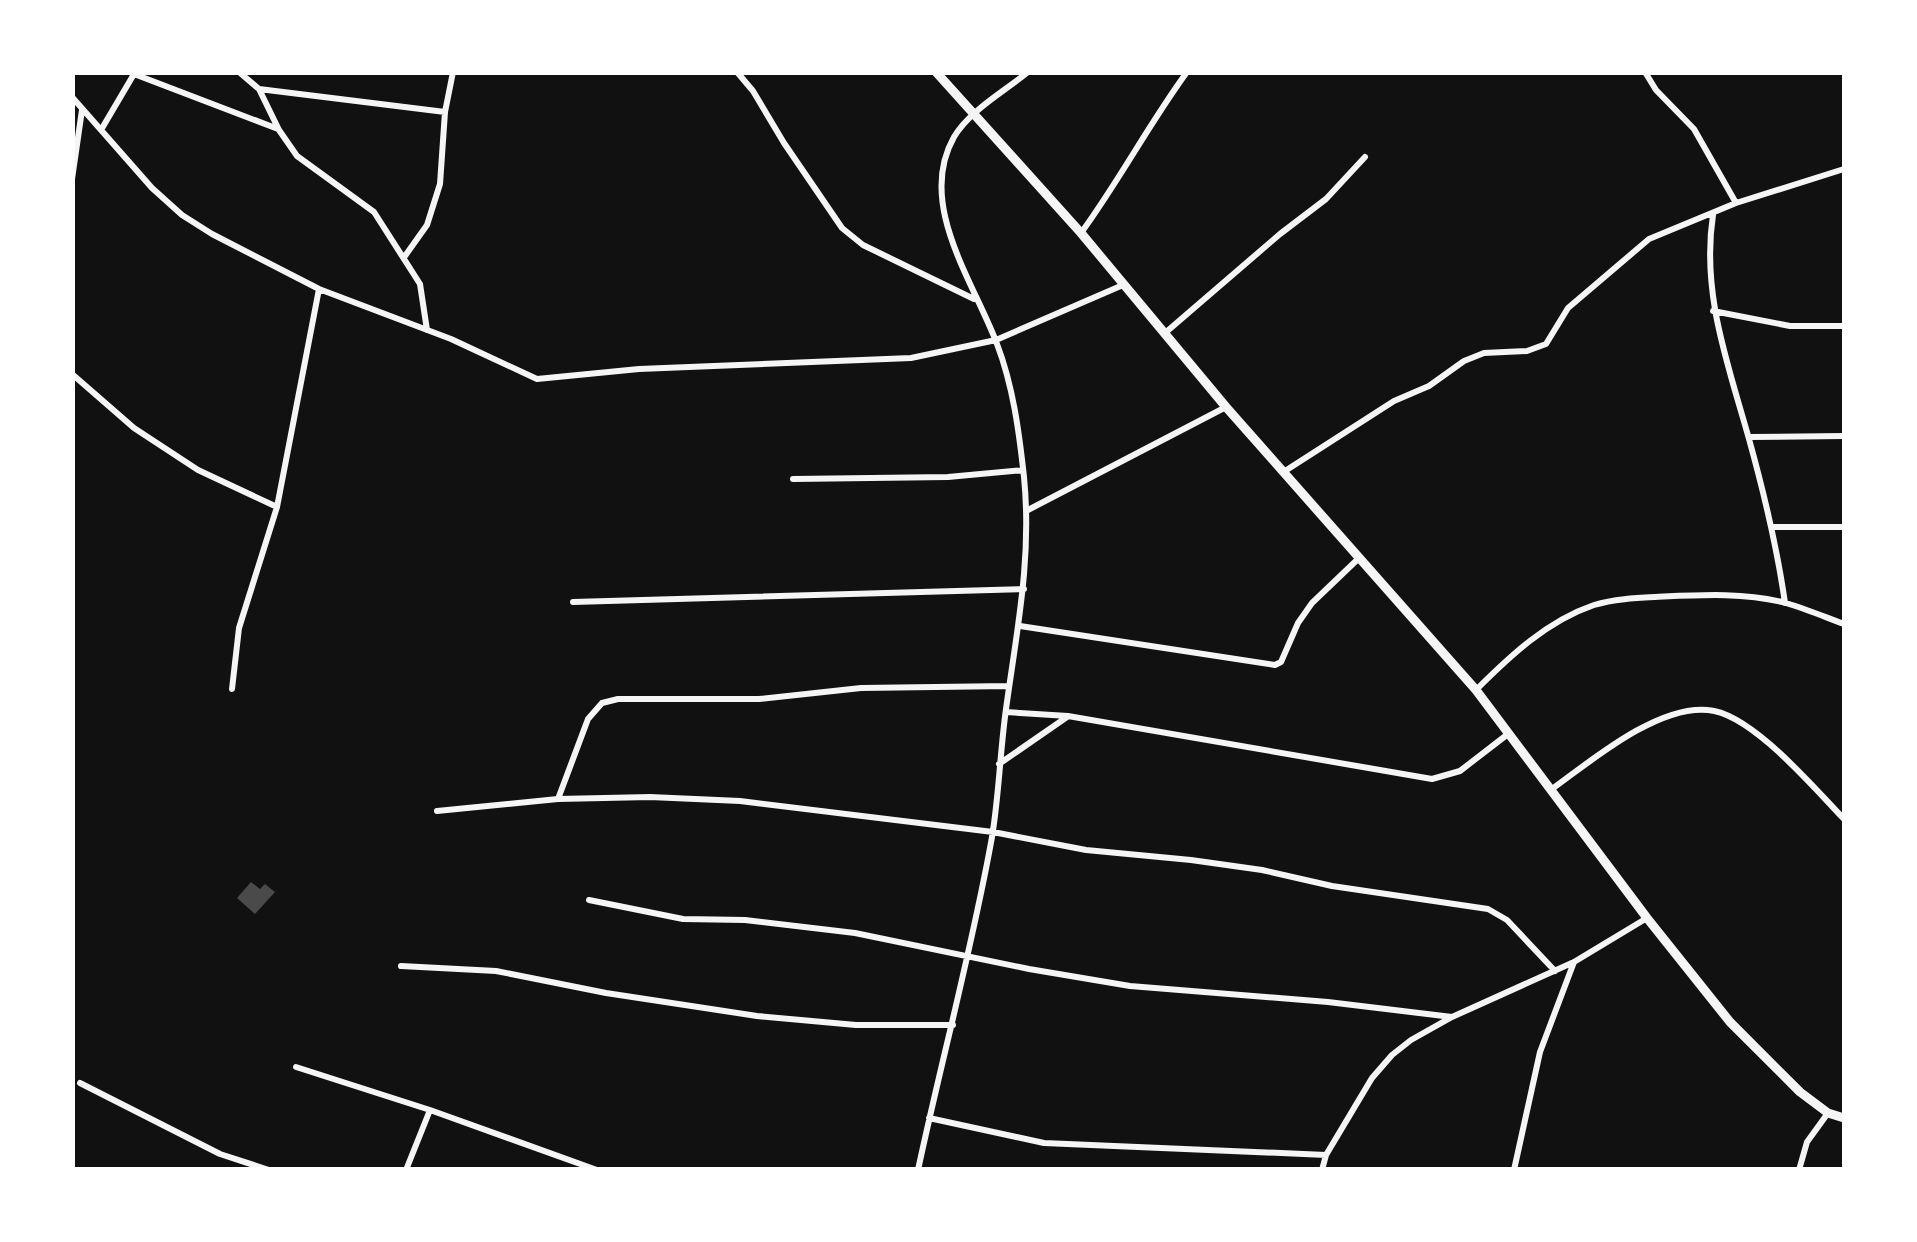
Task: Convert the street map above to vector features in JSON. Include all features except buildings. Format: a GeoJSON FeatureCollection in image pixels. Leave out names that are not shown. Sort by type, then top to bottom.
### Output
{"type":"FeatureCollection","features":[{"type":"Feature","properties":{"kind":"street"},"geometry":{"type":"LineString","coordinates":[[239,72],[258,89],[297,156],[374,212],[420,284],[427,330]]}},
{"type":"Feature","properties":{"kind":"street"},"geometry":{"type":"LineString","coordinates":[[404,256],[426,225],[440,184],[444,112],[453,72]]}},
{"type":"Feature","properties":{"kind":"street"},"geometry":{"type":"LineString","coordinates":[[737,72],[842,228],[863,245],[975,300]]}},
{"type":"Feature","properties":{"kind":"street"},"geometry":{"type":"LineString","coordinates":[[936,72],[1081,233],[1226,407],[1476,690],[1730,1022],[1766,1060],[1828,1113],[1844,1118]]}},
{"type":"Feature","properties":{"kind":"street"},"geometry":{"type":"LineString","coordinates":[[918,1170],[993,832],[1028,549],[1012,389],[945,217],[941,181],[955,134],[1028,72]]}},
{"type":"Feature","properties":{"kind":"street"},"geometry":{"type":"LineString","coordinates":[[1081,233],[1113,190],[1146,130],[1187,72]]}},
{"type":"Feature","properties":{"kind":"street"},"geometry":{"type":"LineString","coordinates":[[1645,72],[1656,90],[1694,129],[1736,203]]}},
{"type":"Feature","properties":{"kind":"street"},"geometry":{"type":"LineString","coordinates":[[100,130],[135,73],[279,130]]}},
{"type":"Feature","properties":{"kind":"street"},"geometry":{"type":"LineString","coordinates":[[258,89],[444,112]]}},
{"type":"Feature","properties":{"kind":"street"},"geometry":{"type":"LineString","coordinates":[[72,97],[152,188],[212,234],[318,289],[427,330],[537,379],[638,369],[911,358],[996,340],[1124,284]]}},
{"type":"Feature","properties":{"kind":"street"},"geometry":{"type":"LineString","coordinates":[[72,178],[82,109]]}},
{"type":"Feature","properties":{"kind":"street"},"geometry":{"type":"LineString","coordinates":[[1165,333],[1326,199],[1365,156]]}},
{"type":"Feature","properties":{"kind":"street"},"geometry":{"type":"LineString","coordinates":[[1285,472],[1464,361],[1484,353],[1527,351],[1546,344],[1568,308],[1639,246],[1736,203],[1844,169]]}},
{"type":"Feature","properties":{"kind":"street"},"geometry":{"type":"LineString","coordinates":[[1713,214],[1708,246],[1713,311],[1773,527],[1785,603]]}},
{"type":"Feature","properties":{"kind":"street"},"geometry":{"type":"LineString","coordinates":[[232,689],[240,628],[277,507],[318,289]]}},
{"type":"Feature","properties":{"kind":"street"},"geometry":{"type":"LineString","coordinates":[[1713,311],[1790,326],[1844,326]]}},
{"type":"Feature","properties":{"kind":"street"},"geometry":{"type":"LineString","coordinates":[[72,374],[134,428],[198,470],[277,507]]}},
{"type":"Feature","properties":{"kind":"street"},"geometry":{"type":"LineString","coordinates":[[1027,510],[1226,407]]}},
{"type":"Feature","properties":{"kind":"street"},"geometry":{"type":"LineString","coordinates":[[1749,437],[1844,436]]}},
{"type":"Feature","properties":{"kind":"street"},"geometry":{"type":"LineString","coordinates":[[793,479],[948,477],[1023,470]]}},
{"type":"Feature","properties":{"kind":"street"},"geometry":{"type":"LineString","coordinates":[[1773,527],[1844,527]]}},
{"type":"Feature","properties":{"kind":"street"},"geometry":{"type":"LineString","coordinates":[[1020,626],[1275,665],[1312,604],[1358,558]]}},
{"type":"Feature","properties":{"kind":"street"},"geometry":{"type":"LineString","coordinates":[[573,602],[1024,588]]}},
{"type":"Feature","properties":{"kind":"street"},"geometry":{"type":"LineString","coordinates":[[1476,690],[1512,654],[1556,623],[1595,605],[1626,599],[1706,594],[1785,603],[1844,624]]}},
{"type":"Feature","properties":{"kind":"street"},"geometry":{"type":"LineString","coordinates":[[558,799],[588,719],[602,703],[618,699],[759,699],[861,688],[1009,686]]}},
{"type":"Feature","properties":{"kind":"street"},"geometry":{"type":"LineString","coordinates":[[1552,788],[1620,740],[1668,717],[1708,710],[1742,724],[1844,819]]}},
{"type":"Feature","properties":{"kind":"street"},"geometry":{"type":"LineString","coordinates":[[1005,712],[1068,716],[1432,779],[1460,772],[1509,733]]}},
{"type":"Feature","properties":{"kind":"street"},"geometry":{"type":"LineString","coordinates":[[999,764],[1068,716]]}},
{"type":"Feature","properties":{"kind":"street"},"geometry":{"type":"LineString","coordinates":[[437,811],[558,799],[650,796],[740,801],[993,832],[1086,850],[1262,870],[1332,886],[1488,909],[1507,920],[1555,971]]}},
{"type":"Feature","properties":{"kind":"street"},"geometry":{"type":"LineString","coordinates":[[589,900],[683,919],[746,920],[824,928],[1130,986],[1328,1002],[1452,1017]]}},
{"type":"Feature","properties":{"kind":"street"},"geometry":{"type":"LineString","coordinates":[[1322,1170],[1326,1155],[1363,1092],[1392,1055],[1452,1017],[1574,962],[1647,918]]}},
{"type":"Feature","properties":{"kind":"street"},"geometry":{"type":"LineString","coordinates":[[1514,1170],[1540,1052],[1574,962]]}},
{"type":"Feature","properties":{"kind":"street"},"geometry":{"type":"LineString","coordinates":[[401,966],[496,971],[757,1016],[856,1025],[953,1025]]}},
{"type":"Feature","properties":{"kind":"street"},"geometry":{"type":"LineString","coordinates":[[296,1067],[597,1170]]}},
{"type":"Feature","properties":{"kind":"street"},"geometry":{"type":"LineString","coordinates":[[80,1082],[220,1154],[270,1170]]}},
{"type":"Feature","properties":{"kind":"street"},"geometry":{"type":"LineString","coordinates":[[406,1170],[430,1110]]}},
{"type":"Feature","properties":{"kind":"street"},"geometry":{"type":"LineString","coordinates":[[1799,1170],[1807,1142],[1828,1113]]}},
{"type":"Feature","properties":{"kind":"street"},"geometry":{"type":"LineString","coordinates":[[929,1118],[1044,1143],[1326,1155]]}}]}
